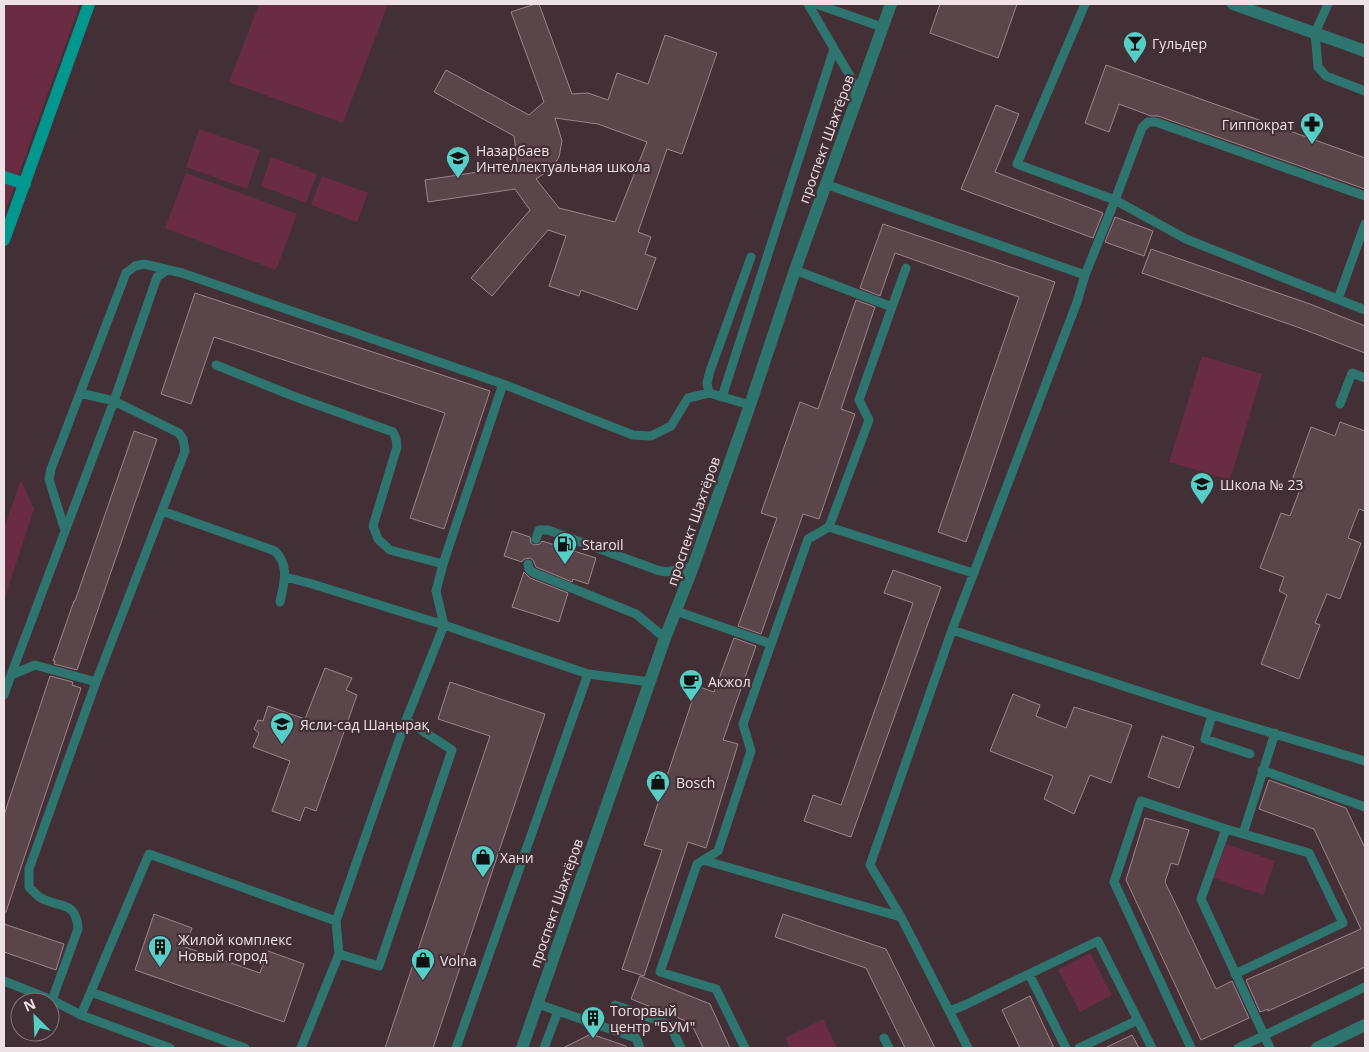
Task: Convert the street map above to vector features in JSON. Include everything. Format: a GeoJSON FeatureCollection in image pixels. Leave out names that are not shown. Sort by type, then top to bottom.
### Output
{"type":"FeatureCollection","features":[{"type":"Feature","properties":{"kind":"main road"},"geometry":{"type":"LineString","coordinates":[[4,240],[89,4]]}},
{"type":"Feature","properties":{"kind":"main road"},"geometry":{"type":"LineString","coordinates":[[4,177],[25,184]]}},
{"type":"Feature","properties":{"kind":"street","name":"проспект Шахтёров"},"geometry":{"type":"LineString","coordinates":[[522,1048],[665,638],[693,567],[750,404],[794,270],[891,4]]}},
{"type":"Feature","properties":{"kind":"street"},"geometry":{"type":"LineString","coordinates":[[1233,4],[1365,51]]}},
{"type":"Feature","properties":{"kind":"street"},"geometry":{"type":"LineString","coordinates":[[1317,1048],[1365,1025]]}},
{"type":"Feature","properties":{"kind":"lane"},"geometry":{"type":"LineString","coordinates":[[808,4],[855,87],[855,104]]}},
{"type":"Feature","properties":{"kind":"lane"},"geometry":{"type":"LineString","coordinates":[[816,4],[882,27]]}},
{"type":"Feature","properties":{"kind":"lane"},"geometry":{"type":"LineString","coordinates":[[1084,4],[1017,164],[1115,200],[1186,239],[1365,310]]}},
{"type":"Feature","properties":{"kind":"lane"},"geometry":{"type":"LineString","coordinates":[[1328,4],[1315,34],[1318,66],[1326,76],[1365,91]]}},
{"type":"Feature","properties":{"kind":"lane"},"geometry":{"type":"LineString","coordinates":[[722,397],[834,49]]}},
{"type":"Feature","properties":{"kind":"lane"},"geometry":{"type":"LineString","coordinates":[[968,1048],[901,917],[870,865],[973,573],[1142,128],[1148,122],[1156,122],[1365,196]]}},
{"type":"Feature","properties":{"kind":"lane"},"geometry":{"type":"LineString","coordinates":[[825,184],[1085,276]]}},
{"type":"Feature","properties":{"kind":"lane"},"geometry":{"type":"LineString","coordinates":[[1338,300],[1365,224]]}},
{"type":"Feature","properties":{"kind":"lane"},"geometry":{"type":"LineString","coordinates":[[709,393],[706,382],[751,257]]}},
{"type":"Feature","properties":{"kind":"lane"},"geometry":{"type":"LineString","coordinates":[[65,531],[49,479],[50,474],[126,273],[135,266],[144,264],[182,273],[502,384],[633,434],[651,436],[671,426],[688,398],[709,393],[750,404]]}},
{"type":"Feature","properties":{"kind":"lane"},"geometry":{"type":"LineString","coordinates":[[745,1048],[716,989],[660,972],[697,864],[718,850],[751,751],[743,724],[808,539],[829,527],[869,420],[859,400],[906,268]]}},
{"type":"Feature","properties":{"kind":"lane"},"geometry":{"type":"LineString","coordinates":[[4,695],[114,401],[157,277],[167,270]]}},
{"type":"Feature","properties":{"kind":"lane"},"geometry":{"type":"LineString","coordinates":[[794,270],[892,307]]}},
{"type":"Feature","properties":{"kind":"lane"},"geometry":{"type":"LineString","coordinates":[[216,365],[393,432],[397,447],[373,526],[378,539],[390,550],[443,564]]}},
{"type":"Feature","properties":{"kind":"lane"},"geometry":{"type":"LineString","coordinates":[[1340,404],[1352,373],[1365,378]]}},
{"type":"Feature","properties":{"kind":"lane"},"geometry":{"type":"LineString","coordinates":[[301,1048],[339,954],[336,921],[406,720],[444,625],[436,591],[443,564],[502,384]]}},
{"type":"Feature","properties":{"kind":"lane"},"geometry":{"type":"LineString","coordinates":[[55,992],[78,928],[77,917],[70,908],[40,898],[30,887],[29,868],[96,682],[185,451],[183,439],[179,433],[114,401],[80,393]]}},
{"type":"Feature","properties":{"kind":"lane"},"geometry":{"type":"LineString","coordinates":[[162,511],[275,550],[283,558],[285,577],[280,602]]}},
{"type":"Feature","properties":{"kind":"lane"},"geometry":{"type":"LineString","coordinates":[[829,527],[973,573]]}},
{"type":"Feature","properties":{"kind":"lane"},"geometry":{"type":"LineString","coordinates":[[536,539],[539,530],[548,530],[657,570],[666,572],[693,567]]}},
{"type":"Feature","properties":{"kind":"lane"},"geometry":{"type":"LineString","coordinates":[[528,564],[532,572],[636,614],[665,638]]}},
{"type":"Feature","properties":{"kind":"lane"},"geometry":{"type":"LineString","coordinates":[[285,577],[444,625],[588,674],[650,682]]}},
{"type":"Feature","properties":{"kind":"lane"},"geometry":{"type":"LineString","coordinates":[[676,611],[771,644]]}},
{"type":"Feature","properties":{"kind":"lane"},"geometry":{"type":"LineString","coordinates":[[952,630],[1212,715],[1275,732],[1365,761]]}},
{"type":"Feature","properties":{"kind":"lane"},"geometry":{"type":"LineString","coordinates":[[12,675],[35,664],[96,682]]}},
{"type":"Feature","properties":{"kind":"lane"},"geometry":{"type":"LineString","coordinates":[[456,1048],[588,674]]}},
{"type":"Feature","properties":{"kind":"lane"},"geometry":{"type":"LineString","coordinates":[[1212,715],[1205,739],[1250,754]]}},
{"type":"Feature","properties":{"kind":"lane"},"geometry":{"type":"LineString","coordinates":[[339,954],[379,966],[452,750],[406,720]]}},
{"type":"Feature","properties":{"kind":"lane"},"geometry":{"type":"LineString","coordinates":[[1243,834],[1275,732]]}},
{"type":"Feature","properties":{"kind":"lane"},"geometry":{"type":"LineString","coordinates":[[1262,770],[1365,807]]}},
{"type":"Feature","properties":{"kind":"lane"},"geometry":{"type":"LineString","coordinates":[[1191,1048],[1114,882],[1141,801],[1226,829],[1309,853],[1343,924],[1235,974]]}},
{"type":"Feature","properties":{"kind":"lane"},"geometry":{"type":"LineString","coordinates":[[1226,829],[1201,899],[1270,1048]]}},
{"type":"Feature","properties":{"kind":"lane"},"geometry":{"type":"LineString","coordinates":[[81,1015],[149,854],[336,921]]}},
{"type":"Feature","properties":{"kind":"lane"},"geometry":{"type":"LineString","coordinates":[[703,860],[901,917]]}},
{"type":"Feature","properties":{"kind":"lane"},"geometry":{"type":"LineString","coordinates":[[950,1010],[965,1005],[1098,941],[1152,1048]]}},
{"type":"Feature","properties":{"kind":"lane"},"geometry":{"type":"LineString","coordinates":[[1029,974],[1066,1048]]}},
{"type":"Feature","properties":{"kind":"lane"},"geometry":{"type":"LineString","coordinates":[[4,981],[32,992]]}},
{"type":"Feature","properties":{"kind":"lane"},"geometry":{"type":"LineString","coordinates":[[1238,1048],[1365,988]]}},
{"type":"Feature","properties":{"kind":"lane"},"geometry":{"type":"LineString","coordinates":[[91,992],[245,1048]]}},
{"type":"Feature","properties":{"kind":"lane"},"geometry":{"type":"LineString","coordinates":[[60,1004],[81,1015],[170,1048]]}},
{"type":"Feature","properties":{"kind":"lane"},"geometry":{"type":"LineString","coordinates":[[538,1004],[636,1038],[640,1048]]}},
{"type":"Feature","properties":{"kind":"lane"},"geometry":{"type":"LineString","coordinates":[[615,1005],[670,1025],[681,1048]]}},
{"type":"Feature","properties":{"kind":"lane"},"geometry":{"type":"LineString","coordinates":[[544,1048],[558,1011]]}},
{"type":"Feature","properties":{"kind":"lane"},"geometry":{"type":"LineString","coordinates":[[1080,1048],[1138,1020]]}},
{"type":"Feature","properties":{"kind":"lane"},"geometry":{"type":"LineString","coordinates":[[884,1038],[889,1048]]}},
{"type":"Feature","properties":{"kind":"shaded area"},"geometry":{"type":"Polygon","coordinates":[[[4,4],[80,4],[4,215],[4,4]]]}},
{"type":"Feature","properties":{"kind":"shaded area"},"geometry":{"type":"Polygon","coordinates":[[[259,4],[388,4],[343,123],[229,82],[259,4]]]}},
{"type":"Feature","properties":{"kind":"shaded area"},"geometry":{"type":"Polygon","coordinates":[[[199,129],[260,150],[247,189],[186,167],[199,129]]]}},
{"type":"Feature","properties":{"kind":"shaded area"},"geometry":{"type":"Polygon","coordinates":[[[271,157],[317,174],[306,203],[261,186],[271,157]]]}},
{"type":"Feature","properties":{"kind":"shaded area"},"geometry":{"type":"Polygon","coordinates":[[[186,173],[297,214],[276,270],[165,228],[186,173]]]}},
{"type":"Feature","properties":{"kind":"shaded area"},"geometry":{"type":"Polygon","coordinates":[[[322,176],[368,193],[357,222],[311,205],[322,176]]]}},
{"type":"Feature","properties":{"kind":"shaded area"},"geometry":{"type":"Polygon","coordinates":[[[1202,356],[1262,374],[1230,480],[1169,462],[1202,356]]]}},
{"type":"Feature","properties":{"kind":"shaded area"},"geometry":{"type":"Polygon","coordinates":[[[21,480],[34,509],[4,600],[4,528],[21,480]]]}},
{"type":"Feature","properties":{"kind":"shaded area"},"geometry":{"type":"Polygon","coordinates":[[[1226,844],[1275,861],[1263,895],[1214,878],[1226,844]]]}},
{"type":"Feature","properties":{"kind":"shaded area"},"geometry":{"type":"Polygon","coordinates":[[[1090,953],[1112,995],[1080,1012],[1058,970],[1090,953]]]}},
{"type":"Feature","properties":{"kind":"shaded area"},"geometry":{"type":"Polygon","coordinates":[[[823,1019],[837,1048],[790,1048],[785,1038],[823,1019]]]}},
{"type":"Feature","properties":{"kind":"building"},"geometry":{"type":"Polygon","coordinates":[[[539,4],[572,94],[588,93],[608,100],[617,73],[648,84],[665,35],[717,53],[682,154],[667,149],[638,232],[651,237],[645,254],[656,258],[637,310],[581,290],[579,296],[549,286],[566,236],[548,230],[492,296],[471,278],[530,210],[515,189],[428,202],[425,180],[518,166],[514,136],[434,92],[446,70],[529,115],[544,102],[511,12],[539,4]],[[555,118],[562,141],[559,157],[551,169],[536,179],[559,208],[615,222],[647,142],[598,124],[555,118]]]}},
{"type":"Feature","properties":{"kind":"building"},"geometry":{"type":"Polygon","coordinates":[[[940,4],[1017,4],[998,58],[930,33],[940,4]]]}},
{"type":"Feature","properties":{"kind":"building"},"geometry":{"type":"Polygon","coordinates":[[[1106,65],[1365,158],[1365,189],[1119,104],[1109,132],[1085,123],[1106,65]]]}},
{"type":"Feature","properties":{"kind":"building"},"geometry":{"type":"Polygon","coordinates":[[[996,105],[1019,114],[995,172],[1103,213],[1093,238],[961,189],[996,105]]]}},
{"type":"Feature","properties":{"kind":"building"},"geometry":{"type":"Polygon","coordinates":[[[1115,217],[1153,231],[1144,256],[1105,242],[1115,217]]]}},
{"type":"Feature","properties":{"kind":"building"},"geometry":{"type":"Polygon","coordinates":[[[883,224],[1055,282],[966,542],[938,532],[1019,297],[895,253],[880,296],[860,288],[883,224]]]}},
{"type":"Feature","properties":{"kind":"building"},"geometry":{"type":"Polygon","coordinates":[[[1151,249],[1310,304],[1365,326],[1365,353],[1300,328],[1142,273],[1151,249]]]}},
{"type":"Feature","properties":{"kind":"building"},"geometry":{"type":"Polygon","coordinates":[[[195,293],[490,391],[444,529],[410,518],[445,413],[214,337],[191,404],[161,394],[195,293]]]}},
{"type":"Feature","properties":{"kind":"building"},"geometry":{"type":"Polygon","coordinates":[[[856,300],[875,307],[841,409],[855,414],[819,519],[803,514],[761,634],[738,626],[777,518],[761,513],[800,402],[818,409],[856,300]]]}},
{"type":"Feature","properties":{"kind":"building"},"geometry":{"type":"Polygon","coordinates":[[[1340,422],[1365,431],[1365,511],[1359,509],[1348,538],[1361,543],[1340,599],[1327,594],[1315,623],[1320,625],[1299,679],[1261,664],[1287,595],[1279,591],[1284,577],[1260,568],[1281,513],[1290,516],[1301,487],[1291,483],[1311,427],[1335,436],[1340,422]]]}},
{"type":"Feature","properties":{"kind":"building"},"geometry":{"type":"Polygon","coordinates":[[[134,431],[157,439],[77,670],[54,664],[55,661],[53,661],[134,431]]]}},
{"type":"Feature","properties":{"kind":"building"},"geometry":{"type":"Polygon","coordinates":[[[512,531],[530,537],[531,543],[534,545],[540,544],[542,541],[596,558],[588,584],[573,579],[572,582],[536,567],[530,558],[524,559],[522,562],[504,556],[512,531]]]}},
{"type":"Feature","properties":{"kind":"building"},"geometry":{"type":"Polygon","coordinates":[[[893,570],[941,587],[851,837],[804,821],[813,795],[841,805],[913,603],[884,593],[893,570]]]}},
{"type":"Feature","properties":{"kind":"building"},"geometry":{"type":"Polygon","coordinates":[[[524,572],[530,578],[568,593],[559,622],[512,607],[524,572]]]}},
{"type":"Feature","properties":{"kind":"building"},"geometry":{"type":"Polygon","coordinates":[[[734,638],[756,646],[723,740],[738,744],[706,848],[688,842],[644,976],[622,969],[662,850],[644,845],[697,686],[714,692],[734,638]]]}},
{"type":"Feature","properties":{"kind":"building"},"geometry":{"type":"Polygon","coordinates":[[[325,668],[352,678],[346,690],[357,695],[316,811],[305,807],[300,821],[272,811],[290,761],[253,747],[259,733],[254,729],[258,720],[263,721],[268,706],[305,719],[325,668]]]}},
{"type":"Feature","properties":{"kind":"building"},"geometry":{"type":"Polygon","coordinates":[[[50,676],[73,682],[72,685],[81,688],[6,912],[4,912],[4,815],[50,676]]]}},
{"type":"Feature","properties":{"kind":"building"},"geometry":{"type":"Polygon","coordinates":[[[450,682],[545,714],[433,1048],[385,1048],[490,736],[438,719],[450,682]]]}},
{"type":"Feature","properties":{"kind":"building"},"geometry":{"type":"Polygon","coordinates":[[[1013,694],[1040,705],[1036,716],[1066,728],[1074,707],[1132,725],[1111,783],[1090,775],[1074,814],[1044,799],[1053,776],[990,751],[1013,694]]]}},
{"type":"Feature","properties":{"kind":"building"},"geometry":{"type":"Polygon","coordinates":[[[1162,736],[1194,747],[1179,788],[1148,777],[1162,736]]]}},
{"type":"Feature","properties":{"kind":"building"},"geometry":{"type":"Polygon","coordinates":[[[1269,780],[1346,808],[1365,848],[1365,967],[1268,1011],[1268,1009],[1260,1012],[1246,980],[1361,929],[1314,829],[1259,809],[1269,780]]]}},
{"type":"Feature","properties":{"kind":"building"},"geometry":{"type":"Polygon","coordinates":[[[1145,818],[1189,830],[1178,865],[1171,863],[1165,882],[1216,989],[1232,981],[1249,1018],[1201,1040],[1126,880],[1145,818]]]}},
{"type":"Feature","properties":{"kind":"building","name":"Жилой комплекс Новый город"},"geometry":{"type":"Polygon","coordinates":[[[154,914],[192,928],[185,947],[260,973],[268,951],[304,964],[284,1022],[135,970],[154,914]]]}},
{"type":"Feature","properties":{"kind":"building"},"geometry":{"type":"Polygon","coordinates":[[[783,914],[886,949],[935,1048],[905,1048],[866,968],[775,937],[783,914]]]}},
{"type":"Feature","properties":{"kind":"building"},"geometry":{"type":"Polygon","coordinates":[[[4,924],[64,944],[56,970],[4,952],[4,924]]]}},
{"type":"Feature","properties":{"kind":"building"},"geometry":{"type":"Polygon","coordinates":[[[640,976],[710,1004],[730,1048],[703,1048],[691,1023],[631,999],[640,976]]]}},
{"type":"Feature","properties":{"kind":"building"},"geometry":{"type":"Polygon","coordinates":[[[1030,996],[1054,1048],[1020,1048],[1002,1010],[1030,996]]]}},
{"type":"Feature","properties":{"kind":"building","name":"Тогорвый центр \"БУМ\""},"geometry":{"type":"Polygon","coordinates":[[[591,1034],[626,1046],[626,1048],[563,1048],[591,1034]]]}},
{"type":"Feature","properties":{"kind":"building"},"geometry":{"type":"Polygon","coordinates":[[[1132,1035],[1139,1048],[1105,1048],[1132,1035]]]}},
{"type":"Feature","properties":{"kind":"place","name":"Гульдер"},"geometry":{"type":"Point","coordinates":[1135,64]}},
{"type":"Feature","properties":{"kind":"place","name":"Гиппократ"},"geometry":{"type":"Point","coordinates":[1312,145]}},
{"type":"Feature","properties":{"kind":"place","name":"Назарбаев Интеллектуальная школа"},"geometry":{"type":"Point","coordinates":[458,179]}},
{"type":"Feature","properties":{"kind":"place","name":"Школа № 23"},"geometry":{"type":"Point","coordinates":[1202,505]}},
{"type":"Feature","properties":{"kind":"place","name":"Staroil"},"geometry":{"type":"Point","coordinates":[565,565]}},
{"type":"Feature","properties":{"kind":"place","name":"Акжол"},"geometry":{"type":"Point","coordinates":[691,702]}},
{"type":"Feature","properties":{"kind":"place","name":"Ясли-сад Шаңырақ"},"geometry":{"type":"Point","coordinates":[282,745]}},
{"type":"Feature","properties":{"kind":"place","name":"Bosch"},"geometry":{"type":"Point","coordinates":[658,803]}},
{"type":"Feature","properties":{"kind":"place","name":"Хани"},"geometry":{"type":"Point","coordinates":[483,878]}},
{"type":"Feature","properties":{"kind":"place","name":"Жилой комплекс Новый город"},"geometry":{"type":"Point","coordinates":[160,968]}},
{"type":"Feature","properties":{"kind":"place","name":"Volna"},"geometry":{"type":"Point","coordinates":[423,981]}},
{"type":"Feature","properties":{"kind":"place","name":"Тогорвый центр \"БУМ\""},"geometry":{"type":"Point","coordinates":[593,1039]}}]}
